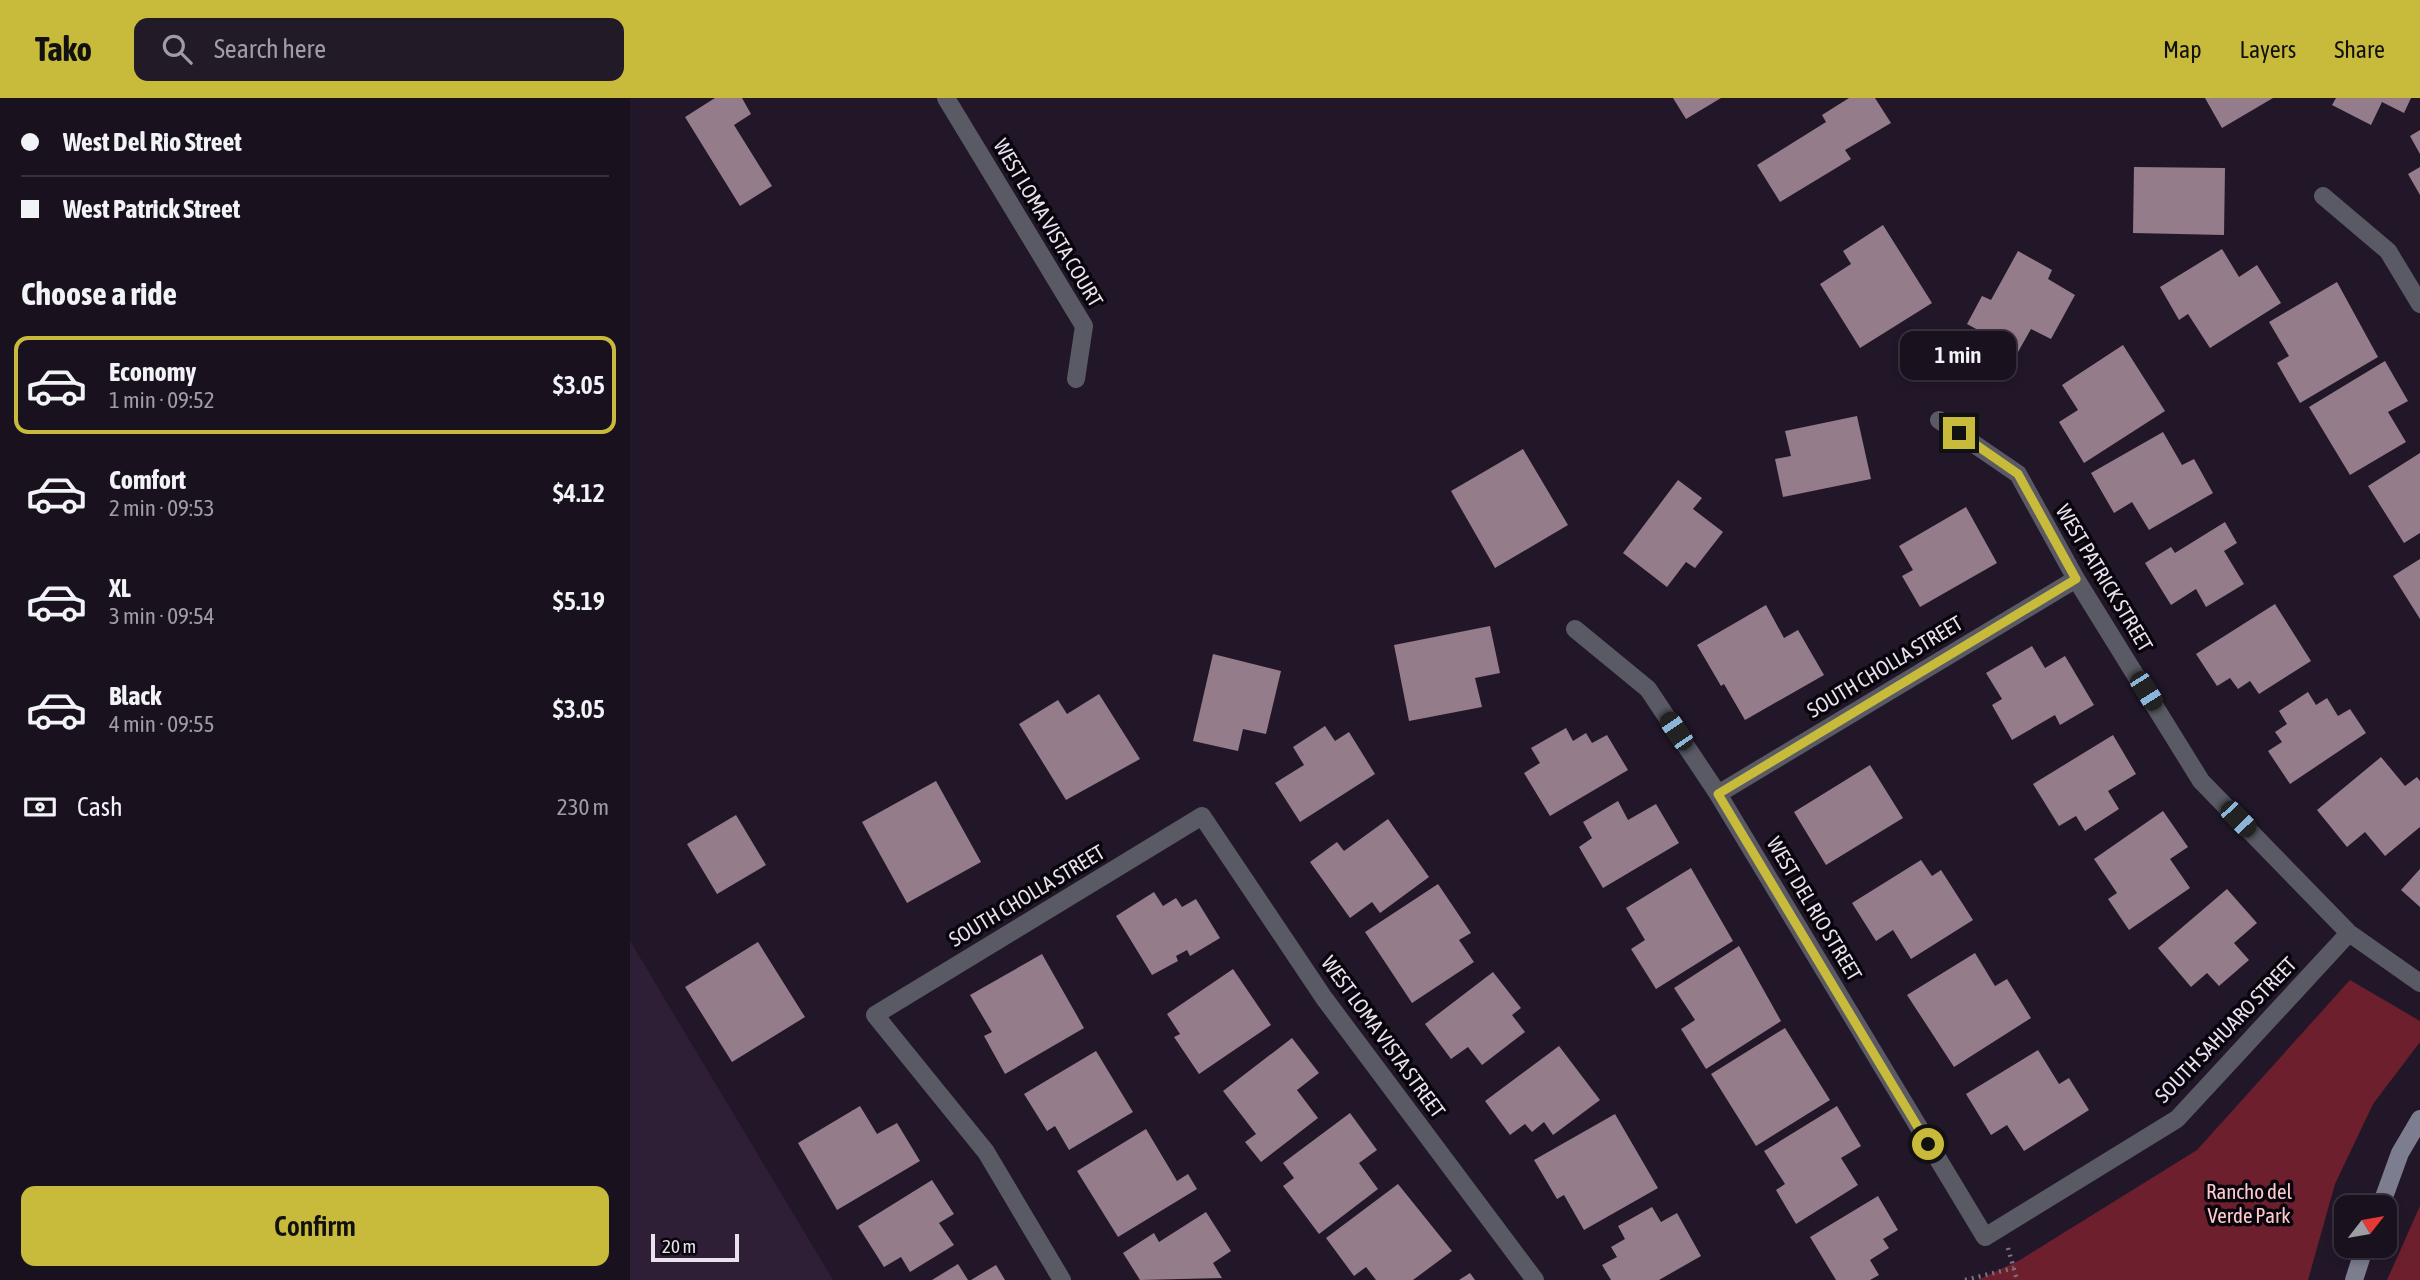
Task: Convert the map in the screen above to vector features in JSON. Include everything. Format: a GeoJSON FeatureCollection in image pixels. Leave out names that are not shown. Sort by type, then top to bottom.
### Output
{"type":"FeatureCollection","features":[{"type":"Feature","properties":{"kind":"street","name":"WEST LOMA VISTA COURT"},"geometry":{"type":"LineString","coordinates":[[946,98],[1084,326],[1076,379]]}},
{"type":"Feature","properties":{"kind":"street"},"geometry":{"type":"LineString","coordinates":[[2323,196],[2388,251],[2420,304]]}},
{"type":"Feature","properties":{"kind":"street","name":"WEST PATRICK STREET"},"geometry":{"type":"LineString","coordinates":[[1939,420],[2018,474],[2076,579],[2202,781],[2349,933],[2420,983]]}},
{"type":"Feature","properties":{"kind":"street","name":"SOUTH CHOLLA STREET"},"geometry":{"type":"LineString","coordinates":[[1718,794],[2076,579]]}},
{"type":"Feature","properties":{"kind":"street","name":"WEST DEL RIO STREET"},"geometry":{"type":"LineString","coordinates":[[1575,629],[1648,689],[1718,794],[1985,1237]]}},
{"type":"Feature","properties":{"kind":"street","name":"SOUTH CHOLLA STREET"},"geometry":{"type":"LineString","coordinates":[[1062,1280],[986,1152],[875,1015],[1202,816]]}},
{"type":"Feature","properties":{"kind":"street","name":"WEST LOMA VISTA STREET"},"geometry":{"type":"LineString","coordinates":[[1202,816],[1324,998],[1535,1280]]}},
{"type":"Feature","properties":{"kind":"street","name":"SOUTH SAHUARO STREET"},"geometry":{"type":"LineString","coordinates":[[1985,1237],[2176,1119],[2349,933]]}},
{"type":"Feature","properties":{"kind":"street"},"geometry":{"type":"LineString","coordinates":[[2384,1195],[2400,1153],[2420,1119]]}},
{"type":"Feature","properties":{"kind":"street"},"geometry":{"type":"LineString","coordinates":[[2354,1280],[2361,1258]]}},
{"type":"Feature","properties":{"kind":"path"},"geometry":{"type":"LineString","coordinates":[[2002,1227],[2017,1280]]}},
{"type":"Feature","properties":{"kind":"path"},"geometry":{"type":"LineString","coordinates":[[1965,1280],[2014,1268]]}},
{"type":"Feature","properties":{"kind":"shaded area"},"geometry":{"type":"Polygon","coordinates":[[[630,941],[833,1280],[630,1280],[630,941]]]}},
{"type":"Feature","properties":{"kind":"green space","name":"Rancho del Verde Park"},"geometry":{"type":"Polygon","coordinates":[[[2350,980],[2420,1021],[2420,1042],[2373,1104],[2335,1184],[2308,1280],[1978,1280],[2020,1260],[2197,1150],[2350,980]]]}},
{"type":"Feature","properties":{"kind":"green space"},"geometry":{"type":"Polygon","coordinates":[[[2420,1206],[2420,1280],[2387,1280],[2420,1206]]]}},
{"type":"Feature","properties":{"kind":"building"},"geometry":{"type":"Polygon","coordinates":[[[715,98],[742,98],[751,114],[734,125],[772,186],[740,206],[685,117],[715,98]]]}},
{"type":"Feature","properties":{"kind":"building"},"geometry":{"type":"Polygon","coordinates":[[[1673,98],[1721,98],[1686,119],[1673,98]]]}},
{"type":"Feature","properties":{"kind":"building"},"geometry":{"type":"Polygon","coordinates":[[[1849,98],[1875,98],[1891,123],[1845,150],[1851,159],[1780,202],[1757,165],[1826,122],[1822,115],[1849,98]]]}},
{"type":"Feature","properties":{"kind":"building"},"geometry":{"type":"Polygon","coordinates":[[[2205,98],[2273,98],[2222,128],[2205,98]]]}},
{"type":"Feature","properties":{"kind":"building"},"geometry":{"type":"Polygon","coordinates":[[[2336,98],[2411,98],[2404,113],[2382,102],[2371,125],[2332,105],[2336,98]]]}},
{"type":"Feature","properties":{"kind":"building"},"geometry":{"type":"Polygon","coordinates":[[[2420,130],[2420,154],[2410,136],[2420,130]]]}},
{"type":"Feature","properties":{"kind":"building"},"geometry":{"type":"Polygon","coordinates":[[[2134,167],[2225,168],[2224,235],[2133,233],[2134,167]]]}},
{"type":"Feature","properties":{"kind":"building"},"geometry":{"type":"Polygon","coordinates":[[[2420,167],[2420,195],[2408,174],[2420,167]]]}},
{"type":"Feature","properties":{"kind":"building"},"geometry":{"type":"Polygon","coordinates":[[[1883,225],[1932,303],[1860,348],[1820,284],[1851,264],[1843,251],[1883,225]]]}},
{"type":"Feature","properties":{"kind":"building"},"geometry":{"type":"Polygon","coordinates":[[[2222,249],[2239,277],[2257,265],[2281,303],[2210,348],[2188,314],[2179,320],[2160,287],[2222,249]]]}},
{"type":"Feature","properties":{"kind":"building"},"geometry":{"type":"Polygon","coordinates":[[[2018,251],[2052,270],[2048,279],[2075,295],[2051,339],[2031,329],[2018,352],[1967,324],[1982,296],[1991,300],[2018,251]]]}},
{"type":"Feature","properties":{"kind":"building"},"geometry":{"type":"Polygon","coordinates":[[[2337,282],[2378,357],[2300,403],[2277,363],[2289,356],[2269,322],[2337,282]]]}},
{"type":"Feature","properties":{"kind":"building"},"geometry":{"type":"Polygon","coordinates":[[[2123,345],[2165,411],[2084,463],[2059,422],[2078,410],[2062,385],[2123,345]]]}},
{"type":"Feature","properties":{"kind":"building"},"geometry":{"type":"Polygon","coordinates":[[[2385,361],[2408,401],[2388,412],[2406,442],[2350,475],[2309,407],[2385,361]]]}},
{"type":"Feature","properties":{"kind":"building"},"geometry":{"type":"Polygon","coordinates":[[[1857,416],[1871,479],[1783,497],[1775,459],[1791,456],[1785,431],[1857,416]]]}},
{"type":"Feature","properties":{"kind":"building"},"geometry":{"type":"Polygon","coordinates":[[[2163,432],[2182,465],[2194,459],[2213,493],[2149,530],[2132,502],[2114,513],[2091,473],[2163,432]]]}},
{"type":"Feature","properties":{"kind":"building"},"geometry":{"type":"Polygon","coordinates":[[[1523,449],[1568,525],[1495,568],[1451,491],[1523,449]]]}},
{"type":"Feature","properties":{"kind":"building"},"geometry":{"type":"Polygon","coordinates":[[[2420,453],[2420,533],[2404,543],[2368,486],[2420,453]]]}},
{"type":"Feature","properties":{"kind":"building"},"geometry":{"type":"Polygon","coordinates":[[[1678,480],[1702,498],[1693,509],[1723,532],[1695,568],[1686,562],[1667,587],[1623,553],[1678,480]]]}},
{"type":"Feature","properties":{"kind":"building"},"geometry":{"type":"Polygon","coordinates":[[[1966,507],[1997,563],[1920,607],[1902,576],[1913,570],[1899,546],[1966,507]]]}},
{"type":"Feature","properties":{"kind":"building"},"geometry":{"type":"Polygon","coordinates":[[[2225,522],[2237,543],[2224,551],[2244,584],[2206,607],[2196,589],[2171,605],[2145,563],[2171,547],[2175,553],[2225,522]]]}},
{"type":"Feature","properties":{"kind":"building"},"geometry":{"type":"Polygon","coordinates":[[[2420,559],[2420,619],[2393,576],[2420,559]]]}},
{"type":"Feature","properties":{"kind":"building"},"geometry":{"type":"Polygon","coordinates":[[[2275,604],[2311,661],[2259,694],[2250,681],[2238,689],[2230,678],[2217,686],[2196,654],[2275,604]]]}},
{"type":"Feature","properties":{"kind":"building"},"geometry":{"type":"Polygon","coordinates":[[[1766,605],[1784,638],[1798,630],[1824,675],[1745,720],[1697,645],[1766,605]]]}},
{"type":"Feature","properties":{"kind":"building"},"geometry":{"type":"Polygon","coordinates":[[[1490,626],[1500,673],[1475,678],[1482,707],[1409,721],[1394,645],[1490,626]]]}},
{"type":"Feature","properties":{"kind":"building"},"geometry":{"type":"Polygon","coordinates":[[[2032,646],[2045,668],[2065,656],[2094,705],[2060,725],[2055,715],[2012,740],[1992,705],[2002,699],[1986,673],[2032,646]]]}},
{"type":"Feature","properties":{"kind":"building"},"geometry":{"type":"Polygon","coordinates":[[[1213,654],[1281,671],[1266,734],[1243,729],[1238,751],[1193,741],[1213,654]]]}},
{"type":"Feature","properties":{"kind":"building"},"geometry":{"type":"Polygon","coordinates":[[[2308,692],[2316,705],[2327,698],[2338,716],[2350,709],[2366,733],[2290,784],[2268,751],[2282,742],[2275,732],[2287,724],[2279,711],[2308,692]]]}},
{"type":"Feature","properties":{"kind":"building"},"geometry":{"type":"Polygon","coordinates":[[[1099,694],[1140,759],[1066,800],[1019,724],[1058,700],[1067,714],[1099,694]]]}},
{"type":"Feature","properties":{"kind":"building"},"geometry":{"type":"Polygon","coordinates":[[[1325,726],[1335,741],[1349,732],[1375,774],[1300,822],[1275,783],[1304,765],[1293,747],[1325,726]]]}},
{"type":"Feature","properties":{"kind":"building"},"geometry":{"type":"Polygon","coordinates":[[[1566,728],[1573,741],[1586,733],[1592,743],[1607,735],[1628,770],[1550,816],[1524,773],[1540,763],[1531,748],[1566,728]]]}},
{"type":"Feature","properties":{"kind":"building"},"geometry":{"type":"Polygon","coordinates":[[[2113,735],[2136,774],[2108,791],[2119,809],[2085,831],[2076,816],[2059,826],[2033,784],[2113,735]]]}},
{"type":"Feature","properties":{"kind":"building"},"geometry":{"type":"Polygon","coordinates":[[[2381,757],[2405,786],[2417,777],[2420,781],[2420,827],[2385,856],[2365,832],[2347,847],[2317,810],[2381,757]]]}},
{"type":"Feature","properties":{"kind":"building"},"geometry":{"type":"Polygon","coordinates":[[[1870,765],[1903,818],[1826,865],[1794,812],[1870,765]]]}},
{"type":"Feature","properties":{"kind":"building"},"geometry":{"type":"Polygon","coordinates":[[[936,781],[981,862],[907,903],[862,822],[936,781]]]}},
{"type":"Feature","properties":{"kind":"building"},"geometry":{"type":"Polygon","coordinates":[[[1618,801],[1628,820],[1656,804],[1679,843],[1603,888],[1579,847],[1592,838],[1583,822],[1618,801]]]}},
{"type":"Feature","properties":{"kind":"building"},"geometry":{"type":"Polygon","coordinates":[[[2163,811],[2188,847],[2170,859],[2190,888],[2129,930],[2108,899],[2117,893],[2094,859],[2163,811]]]}},
{"type":"Feature","properties":{"kind":"building"},"geometry":{"type":"Polygon","coordinates":[[[736,815],[766,865],[717,894],[687,844],[736,815]]]}},
{"type":"Feature","properties":{"kind":"building"},"geometry":{"type":"Polygon","coordinates":[[[1388,819],[1429,877],[1380,913],[1372,902],[1350,918],[1310,862],[1337,842],[1344,851],[1388,819]]]}},
{"type":"Feature","properties":{"kind":"building"},"geometry":{"type":"Polygon","coordinates":[[[1921,860],[1932,876],[1941,870],[1973,920],[1911,959],[1893,930],[1876,941],[1852,903],[1921,860]]]}},
{"type":"Feature","properties":{"kind":"building"},"geometry":{"type":"Polygon","coordinates":[[[1691,868],[1733,941],[1656,989],[1631,949],[1645,940],[1626,908],[1691,868]]]}},
{"type":"Feature","properties":{"kind":"building"},"geometry":{"type":"Polygon","coordinates":[[[2420,869],[2420,907],[2401,890],[2420,869]]]}},
{"type":"Feature","properties":{"kind":"building"},"geometry":{"type":"Polygon","coordinates":[[[1438,884],[1471,933],[1459,940],[1474,962],[1412,1003],[1365,932],[1438,884]]]}},
{"type":"Feature","properties":{"kind":"building"},"geometry":{"type":"Polygon","coordinates":[[[2227,889],[2257,923],[2234,943],[2249,960],[2219,986],[2207,973],[2191,987],[2158,948],[2227,889]]]}},
{"type":"Feature","properties":{"kind":"building"},"geometry":{"type":"Polygon","coordinates":[[[1154,892],[1163,906],[1176,898],[1182,907],[1196,899],[1220,938],[1190,956],[1187,950],[1176,956],[1178,961],[1152,975],[1116,916],[1154,892]]]}},
{"type":"Feature","properties":{"kind":"building"},"geometry":{"type":"Polygon","coordinates":[[[758,942],[805,1017],[732,1062],[685,987],[758,942]]]}},
{"type":"Feature","properties":{"kind":"building"},"geometry":{"type":"Polygon","coordinates":[[[1739,946],[1781,1021],[1706,1069],[1681,1029],[1695,1020],[1674,988],[1739,946]]]}},
{"type":"Feature","properties":{"kind":"building"},"geometry":{"type":"Polygon","coordinates":[[[1975,953],[1995,986],[2007,979],[2031,1018],[1954,1067],[1907,995],[1975,953]]]}},
{"type":"Feature","properties":{"kind":"building"},"geometry":{"type":"Polygon","coordinates":[[[1042,954],[1084,1028],[1005,1074],[984,1036],[992,1032],[970,995],[1042,954]]]}},
{"type":"Feature","properties":{"kind":"building"},"geometry":{"type":"Polygon","coordinates":[[[1233,969],[1271,1025],[1199,1074],[1174,1037],[1180,1034],[1167,1014],[1233,969]]]}},
{"type":"Feature","properties":{"kind":"building"},"geometry":{"type":"Polygon","coordinates":[[[1493,972],[1521,1008],[1512,1015],[1525,1032],[1482,1065],[1468,1047],[1451,1059],[1425,1024],[1493,972]]]}},
{"type":"Feature","properties":{"kind":"building"},"geometry":{"type":"Polygon","coordinates":[[[1785,1028],[1830,1100],[1756,1146],[1711,1074],[1785,1028]]]}},
{"type":"Feature","properties":{"kind":"building"},"geometry":{"type":"Polygon","coordinates":[[[1292,1038],[1319,1073],[1297,1090],[1318,1118],[1261,1162],[1245,1142],[1256,1134],[1223,1091],[1292,1038]]]}},
{"type":"Feature","properties":{"kind":"building"},"geometry":{"type":"Polygon","coordinates":[[[1559,1046],[1600,1100],[1553,1135],[1544,1122],[1532,1132],[1525,1124],[1510,1135],[1485,1101],[1559,1046]]]}},
{"type":"Feature","properties":{"kind":"building"},"geometry":{"type":"Polygon","coordinates":[[[2038,1050],[2059,1084],[2069,1078],[2089,1110],[2024,1151],[2007,1125],[1991,1135],[1966,1094],[2038,1050]]]}},
{"type":"Feature","properties":{"kind":"building"},"geometry":{"type":"Polygon","coordinates":[[[1096,1051],[1133,1112],[1069,1150],[1055,1126],[1047,1131],[1024,1094],[1096,1051]]]}},
{"type":"Feature","properties":{"kind":"building"},"geometry":{"type":"Polygon","coordinates":[[[860,1106],[877,1134],[897,1123],[920,1161],[837,1210],[798,1143],[860,1106]]]}},
{"type":"Feature","properties":{"kind":"building"},"geometry":{"type":"Polygon","coordinates":[[[1837,1106],[1861,1146],[1841,1158],[1858,1185],[1796,1224],[1776,1190],[1785,1184],[1764,1151],[1837,1106]]]}},
{"type":"Feature","properties":{"kind":"building"},"geometry":{"type":"Polygon","coordinates":[[[1350,1113],[1377,1150],[1359,1163],[1378,1189],[1319,1234],[1283,1186],[1294,1178],[1283,1163],[1350,1113]]]}},
{"type":"Feature","properties":{"kind":"building"},"geometry":{"type":"Polygon","coordinates":[[[1615,1114],[1658,1188],[1584,1230],[1564,1195],[1557,1199],[1534,1160],[1615,1114]]]}},
{"type":"Feature","properties":{"kind":"building"},"geometry":{"type":"Polygon","coordinates":[[[1146,1129],[1177,1181],[1188,1174],[1197,1189],[1118,1237],[1077,1171],[1146,1129]]]}},
{"type":"Feature","properties":{"kind":"building"},"geometry":{"type":"Polygon","coordinates":[[[932,1180],[954,1214],[939,1223],[954,1245],[910,1272],[901,1257],[884,1267],[858,1226],[932,1180]]]}},
{"type":"Feature","properties":{"kind":"building"},"geometry":{"type":"Polygon","coordinates":[[[1398,1184],[1452,1251],[1413,1280],[1376,1280],[1366,1267],[1354,1276],[1326,1238],[1398,1184]]]}},
{"type":"Feature","properties":{"kind":"building"},"geometry":{"type":"Polygon","coordinates":[[[1878,1196],[1898,1230],[1883,1239],[1889,1248],[1870,1260],[1879,1275],[1870,1280],[1836,1280],[1810,1237],[1878,1196]]]}},
{"type":"Feature","properties":{"kind":"building"},"geometry":{"type":"Polygon","coordinates":[[[1652,1207],[1661,1222],[1677,1213],[1701,1256],[1659,1280],[1611,1280],[1602,1265],[1617,1257],[1611,1247],[1625,1239],[1618,1226],[1652,1207]]]}},
{"type":"Feature","properties":{"kind":"building"},"geometry":{"type":"Polygon","coordinates":[[[1206,1212],[1231,1251],[1213,1263],[1222,1278],[1140,1280],[1123,1253],[1154,1233],[1159,1242],[1206,1212]]]}},
{"type":"Feature","properties":{"kind":"building"},"geometry":{"type":"Polygon","coordinates":[[[958,1264],[968,1280],[932,1280],[958,1264]]]}},
{"type":"Feature","properties":{"kind":"building"},"geometry":{"type":"Polygon","coordinates":[[[996,1265],[1005,1280],[971,1280],[996,1265]]]}},
{"type":"Feature","properties":{"kind":"building"},"geometry":{"type":"Polygon","coordinates":[[[1470,1273],[1475,1280],[1459,1280],[1470,1273]]]}},
{"type":"Feature","properties":{"kind":"route"},"geometry":{"type":"LineString","coordinates":[[1928,1144],[1718,794],[2076,579],[2018,474],[1959,433]]}}]}
